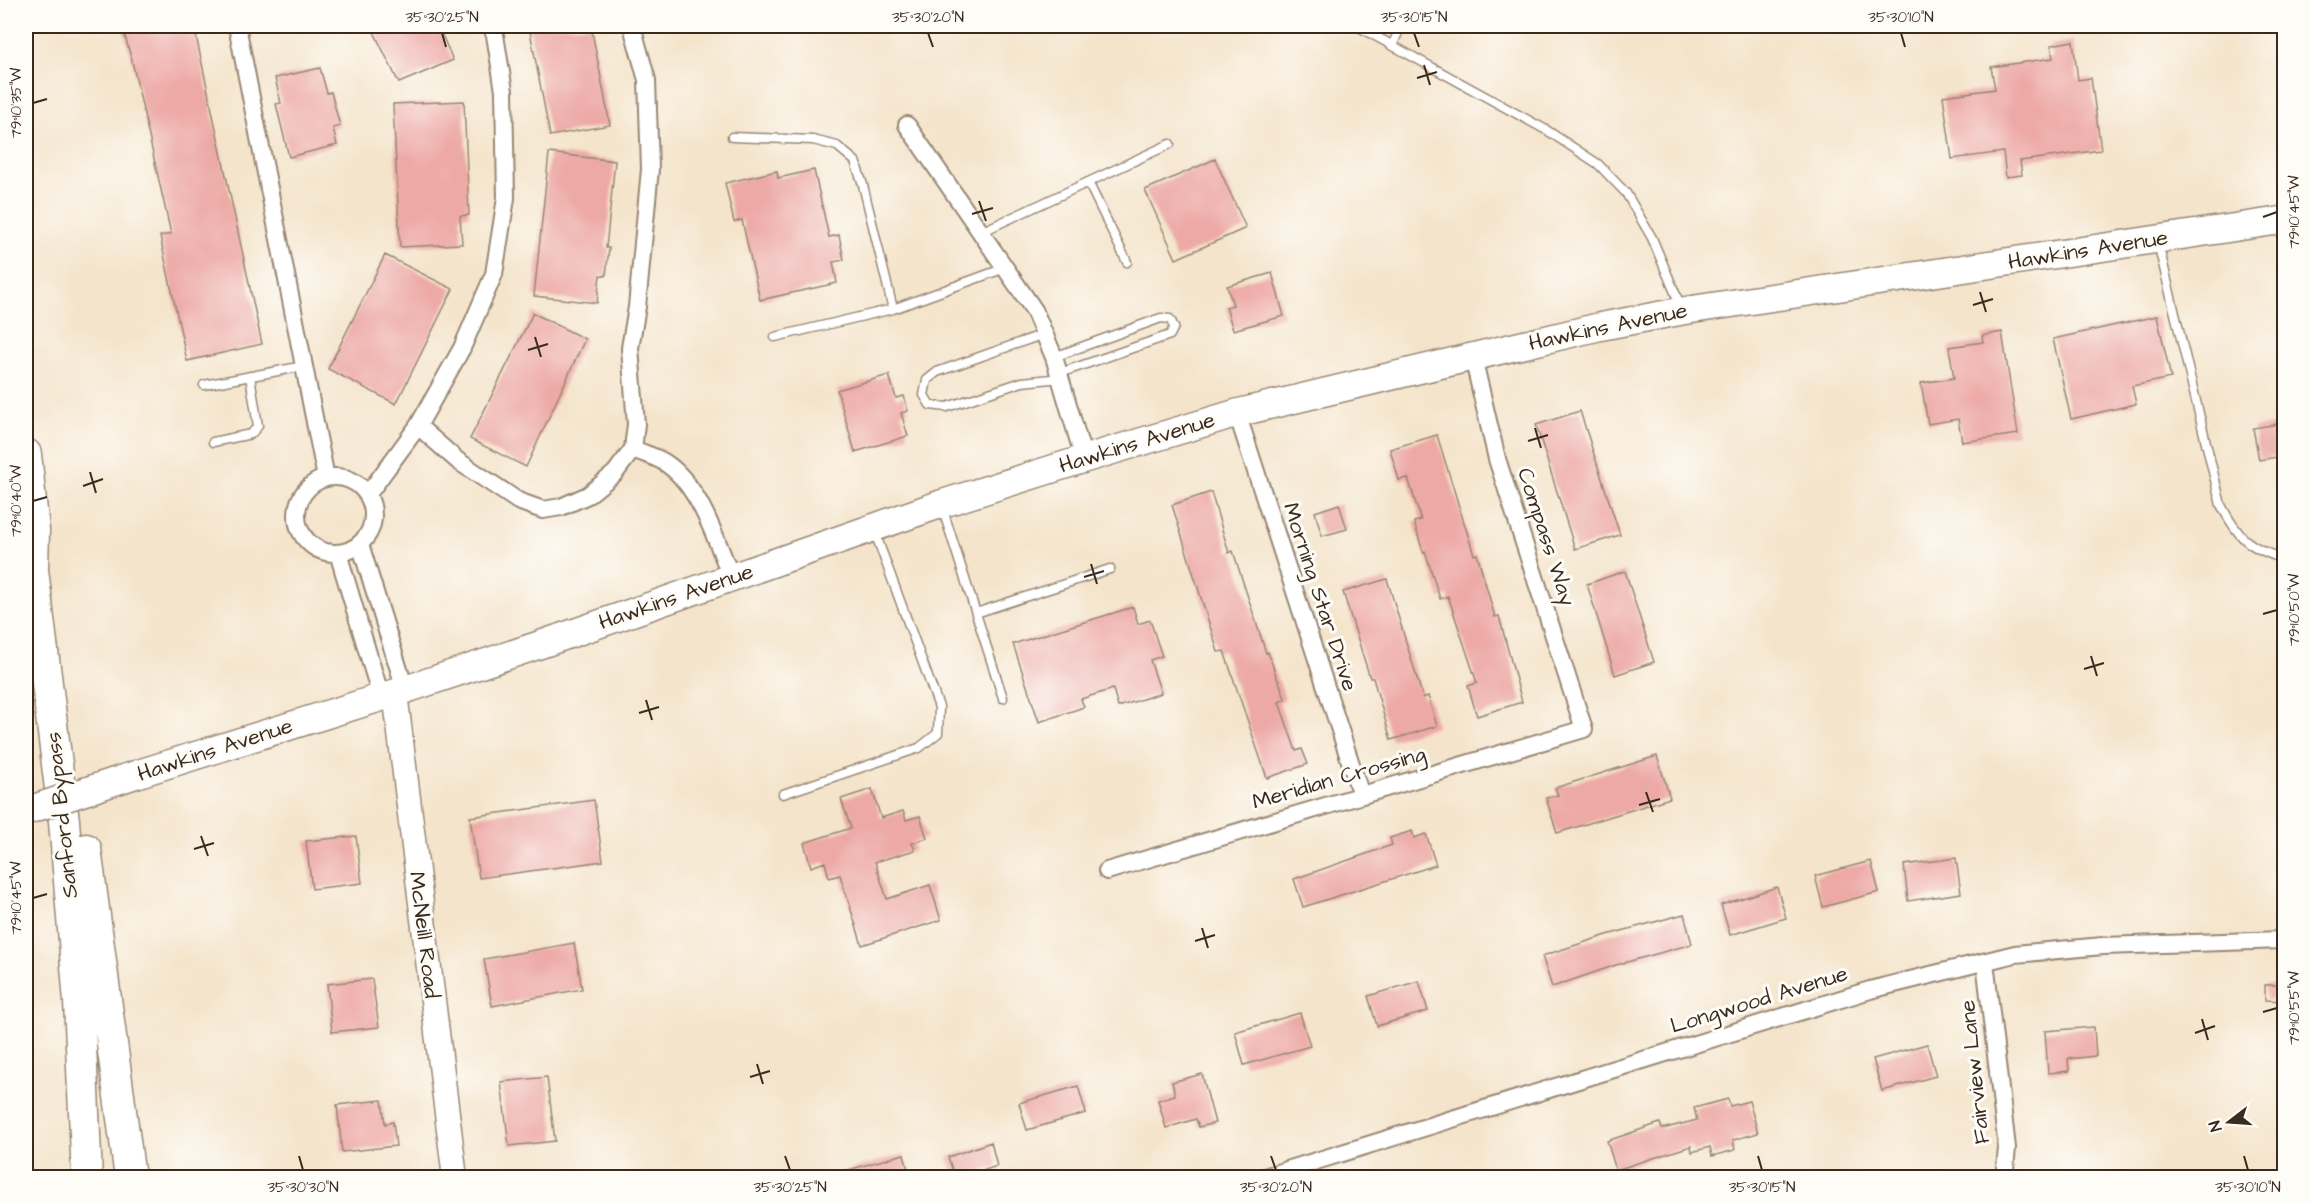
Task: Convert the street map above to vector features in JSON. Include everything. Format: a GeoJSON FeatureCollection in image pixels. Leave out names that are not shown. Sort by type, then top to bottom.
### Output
{"type":"FeatureCollection","features":[{"type":"Feature","properties":{"kind":"highway","name":"Sanford Bypass"},"geometry":{"type":"LineString","coordinates":[[26,454],[34,530],[33,570],[64,821],[79,1002],[87,1178]]}},
{"type":"Feature","properties":{"kind":"highway"},"geometry":{"type":"LineString","coordinates":[[34,530],[50,575],[103,990],[130,1178]]}},
{"type":"Feature","properties":{"kind":"main road","name":"Hawkins Avenue"},"geometry":{"type":"LineString","coordinates":[[26,811],[542,644],[941,504],[1237,413],[1598,327],[1682,310],[2284,220]]}},
{"type":"Feature","properties":{"kind":"street"},"geometry":{"type":"LineString","coordinates":[[237,26],[326,478]]}},
{"type":"Feature","properties":{"kind":"street"},"geometry":{"type":"LineString","coordinates":[[368,494],[418,426],[462,348],[494,274],[506,198],[504,91],[495,35],[491,26]]}},
{"type":"Feature","properties":{"kind":"street"},"geometry":{"type":"LineString","coordinates":[[418,426],[458,461],[518,501],[543,510],[561,507],[588,495],[615,473],[633,449],[636,424],[630,348],[637,307],[650,169],[647,80],[632,26]]}},
{"type":"Feature","properties":{"kind":"street"},"geometry":{"type":"LineString","coordinates":[[907,125],[1034,310],[1058,369],[1084,459]]}},
{"type":"Feature","properties":{"kind":"street","name":"Compass Way"},"geometry":{"type":"LineString","coordinates":[[1473,357],[1497,459],[1584,729]]}},
{"type":"Feature","properties":{"kind":"street","name":"Morning Star Drive"},"geometry":{"type":"LineString","coordinates":[[1237,413],[1361,795]]}},
{"type":"Feature","properties":{"kind":"street"},"geometry":{"type":"LineString","coordinates":[[633,449],[667,464],[686,482],[709,523],[731,577]]}},
{"type":"Feature","properties":{"kind":"street"},"geometry":{"type":"LineString","coordinates":[[326,478],[347,478],[359,484],[368,494],[373,507],[374,520],[370,532],[360,544],[338,554],[314,547],[306,539],[297,517],[298,505],[311,486],[326,478]]}},
{"type":"Feature","properties":{"kind":"street"},"geometry":{"type":"LineString","coordinates":[[360,544],[394,693]]}},
{"type":"Feature","properties":{"kind":"street"},"geometry":{"type":"LineString","coordinates":[[338,554],[394,693]]}},
{"type":"Feature","properties":{"kind":"street","name":"McNeill Road"},"geometry":{"type":"LineString","coordinates":[[394,693],[454,1178]]}},
{"type":"Feature","properties":{"kind":"street","name":"Meridian Crossing"},"geometry":{"type":"LineString","coordinates":[[1107,871],[1584,729]]}},
{"type":"Feature","properties":{"kind":"street","name":"Longwood Avenue"},"geometry":{"type":"LineString","coordinates":[[1261,1178],[1870,990],[2015,954],[2103,946],[2284,940]]}},
{"type":"Feature","properties":{"kind":"street","name":"Fairview Lane"},"geometry":{"type":"LineString","coordinates":[[1985,962],[2007,1148],[2004,1178]]}},
{"type":"Feature","properties":{"kind":"lane"},"geometry":{"type":"LineString","coordinates":[[1357,26],[1548,131],[1598,164],[1626,193],[1652,238],[1682,310]]}},
{"type":"Feature","properties":{"kind":"lane"},"geometry":{"type":"LineString","coordinates":[[1392,46],[1401,26]]}},
{"type":"Feature","properties":{"kind":"lane"},"geometry":{"type":"LineString","coordinates":[[732,137],[813,140],[837,146],[855,161],[893,309]]}},
{"type":"Feature","properties":{"kind":"lane"},"geometry":{"type":"LineString","coordinates":[[981,232],[1170,144]]}},
{"type":"Feature","properties":{"kind":"lane"},"geometry":{"type":"LineString","coordinates":[[1088,182],[1127,262]]}},
{"type":"Feature","properties":{"kind":"lane"},"geometry":{"type":"LineString","coordinates":[[2157,239],[2221,505],[2236,533],[2259,550],[2284,559]]}},
{"type":"Feature","properties":{"kind":"lane"},"geometry":{"type":"LineString","coordinates":[[775,336],[893,309],[1005,268]]}},
{"type":"Feature","properties":{"kind":"lane"},"geometry":{"type":"LineString","coordinates":[[1044,334],[938,372],[927,380],[924,395],[930,405],[946,407],[1058,369],[1170,335],[1174,327],[1170,318],[1161,318],[1058,369]]}},
{"type":"Feature","properties":{"kind":"lane"},"geometry":{"type":"LineString","coordinates":[[204,385],[304,366]]}},
{"type":"Feature","properties":{"kind":"lane"},"geometry":{"type":"LineString","coordinates":[[213,442],[252,434],[258,426],[250,376]]}},
{"type":"Feature","properties":{"kind":"lane"},"geometry":{"type":"LineString","coordinates":[[941,504],[1003,698]]}},
{"type":"Feature","properties":{"kind":"lane"},"geometry":{"type":"LineString","coordinates":[[783,794],[919,748],[938,733],[939,707],[873,527]]}},
{"type":"Feature","properties":{"kind":"lane"},"geometry":{"type":"LineString","coordinates":[[976,613],[1110,569]]}},
{"type":"Feature","properties":{"kind":"building"},"geometry":{"type":"Polygon","coordinates":[[[122,26],[194,26],[262,344],[187,361],[160,236],[171,234],[122,26]]]}},
{"type":"Feature","properties":{"kind":"building"},"geometry":{"type":"Polygon","coordinates":[[[371,26],[438,26],[453,60],[399,83],[371,26]]]}},
{"type":"Feature","properties":{"kind":"building"},"geometry":{"type":"Polygon","coordinates":[[[529,26],[591,26],[610,125],[550,136],[529,26]]]}},
{"type":"Feature","properties":{"kind":"building"},"geometry":{"type":"Polygon","coordinates":[[[2073,41],[2078,80],[2091,78],[2101,150],[2020,161],[2022,175],[2006,177],[2003,152],[1952,159],[1943,96],[1995,89],[1991,67],[2053,58],[2051,45],[2073,41]]]}},
{"type":"Feature","properties":{"kind":"building"},"geometry":{"type":"Polygon","coordinates":[[[320,68],[327,93],[331,92],[340,126],[333,128],[337,145],[289,157],[276,104],[281,103],[275,78],[320,68]]]}},
{"type":"Feature","properties":{"kind":"building"},"geometry":{"type":"Polygon","coordinates":[[[464,101],[469,215],[460,216],[462,244],[400,247],[393,104],[464,101]]]}},
{"type":"Feature","properties":{"kind":"building"},"geometry":{"type":"Polygon","coordinates":[[[549,153],[615,161],[606,248],[609,248],[606,276],[600,275],[597,303],[534,296],[549,153]]]}},
{"type":"Feature","properties":{"kind":"building"},"geometry":{"type":"Polygon","coordinates":[[[1215,159],[1246,228],[1176,259],[1145,190],[1215,159]]]}},
{"type":"Feature","properties":{"kind":"building"},"geometry":{"type":"Polygon","coordinates":[[[814,170],[829,237],[839,235],[844,260],[833,262],[837,283],[760,300],[742,220],[734,222],[725,183],[777,171],[778,178],[814,170]]]}},
{"type":"Feature","properties":{"kind":"building"},"geometry":{"type":"Polygon","coordinates":[[[385,255],[453,289],[396,404],[328,369],[385,255]]]}},
{"type":"Feature","properties":{"kind":"building"},"geometry":{"type":"Polygon","coordinates":[[[1272,273],[1284,316],[1233,330],[1226,307],[1233,305],[1227,286],[1272,273]]]}},
{"type":"Feature","properties":{"kind":"building"},"geometry":{"type":"Polygon","coordinates":[[[533,313],[585,339],[526,467],[470,439],[533,313]]]}},
{"type":"Feature","properties":{"kind":"building"},"geometry":{"type":"Polygon","coordinates":[[[2157,316],[2171,378],[2132,386],[2136,404],[2071,419],[2053,339],[2157,316]]]}},
{"type":"Feature","properties":{"kind":"building"},"geometry":{"type":"Polygon","coordinates":[[[2002,332],[2018,434],[1962,442],[1958,419],[1928,424],[1921,383],[1954,378],[1949,347],[1983,342],[1982,336],[2002,332]]]}},
{"type":"Feature","properties":{"kind":"building"},"geometry":{"type":"Polygon","coordinates":[[[889,375],[896,398],[904,396],[908,411],[901,413],[908,436],[855,452],[837,390],[889,375]]]}},
{"type":"Feature","properties":{"kind":"building"},"geometry":{"type":"Polygon","coordinates":[[[1580,411],[1620,535],[1575,549],[1536,425],[1580,411]]]}},
{"type":"Feature","properties":{"kind":"building"},"geometry":{"type":"Polygon","coordinates":[[[2284,423],[2284,456],[2259,460],[2253,428],[2284,423]]]}},
{"type":"Feature","properties":{"kind":"building"},"geometry":{"type":"Polygon","coordinates":[[[1437,435],[1474,555],[1477,554],[1495,617],[1499,616],[1522,702],[1477,716],[1468,686],[1477,683],[1448,596],[1440,599],[1425,551],[1423,552],[1414,522],[1421,520],[1408,478],[1399,480],[1390,449],[1437,435]]]}},
{"type":"Feature","properties":{"kind":"building"},"geometry":{"type":"Polygon","coordinates":[[[1211,492],[1229,553],[1233,551],[1266,653],[1268,652],[1285,699],[1279,702],[1296,751],[1302,749],[1308,764],[1267,778],[1224,651],[1218,652],[1172,505],[1211,492]]]}},
{"type":"Feature","properties":{"kind":"building"},"geometry":{"type":"Polygon","coordinates":[[[1339,504],[1347,529],[1322,536],[1315,512],[1339,504]]]}},
{"type":"Feature","properties":{"kind":"building"},"geometry":{"type":"Polygon","coordinates":[[[1625,571],[1654,662],[1615,675],[1587,584],[1625,571]]]}},
{"type":"Feature","properties":{"kind":"building"},"geometry":{"type":"Polygon","coordinates":[[[1387,579],[1423,698],[1428,696],[1437,726],[1391,740],[1373,678],[1370,678],[1343,592],[1387,579]]]}},
{"type":"Feature","properties":{"kind":"building"},"geometry":{"type":"Polygon","coordinates":[[[1133,607],[1138,624],[1150,620],[1162,656],[1150,660],[1161,693],[1118,707],[1113,689],[1081,699],[1084,707],[1039,722],[1013,644],[1133,607]]]}},
{"type":"Feature","properties":{"kind":"building"},"geometry":{"type":"Polygon","coordinates":[[[1657,756],[1670,798],[1557,833],[1546,798],[1558,795],[1555,788],[1657,756]]]}},
{"type":"Feature","properties":{"kind":"building"},"geometry":{"type":"Polygon","coordinates":[[[872,789],[881,818],[903,811],[906,820],[920,816],[927,838],[912,843],[915,850],[875,862],[887,899],[930,885],[941,920],[862,945],[840,875],[829,878],[825,862],[811,867],[804,843],[851,828],[841,799],[872,789]]]}},
{"type":"Feature","properties":{"kind":"building"},"geometry":{"type":"Polygon","coordinates":[[[594,800],[603,861],[479,878],[470,817],[594,800]]]}},
{"type":"Feature","properties":{"kind":"building"},"geometry":{"type":"Polygon","coordinates":[[[1412,831],[1414,838],[1426,834],[1436,865],[1303,907],[1294,879],[1392,845],[1390,838],[1412,831]]]}},
{"type":"Feature","properties":{"kind":"building"},"geometry":{"type":"Polygon","coordinates":[[[356,836],[362,883],[312,889],[306,841],[356,836]]]}},
{"type":"Feature","properties":{"kind":"building"},"geometry":{"type":"Polygon","coordinates":[[[1956,858],[1961,893],[1908,901],[1904,865],[1956,858]]]}},
{"type":"Feature","properties":{"kind":"building"},"geometry":{"type":"Polygon","coordinates":[[[1871,861],[1879,892],[1823,907],[1815,876],[1871,861]]]}},
{"type":"Feature","properties":{"kind":"building"},"geometry":{"type":"Polygon","coordinates":[[[1777,887],[1786,918],[1730,935],[1721,905],[1777,887]]]}},
{"type":"Feature","properties":{"kind":"building"},"geometry":{"type":"Polygon","coordinates":[[[1684,914],[1692,944],[1616,965],[1552,987],[1542,956],[1684,914]]]}},
{"type":"Feature","properties":{"kind":"building"},"geometry":{"type":"Polygon","coordinates":[[[574,943],[582,989],[492,1006],[484,959],[574,943]]]}},
{"type":"Feature","properties":{"kind":"building"},"geometry":{"type":"Polygon","coordinates":[[[372,979],[379,1027],[332,1032],[327,984],[372,979]]]}},
{"type":"Feature","properties":{"kind":"building"},"geometry":{"type":"Polygon","coordinates":[[[1419,981],[1428,1011],[1377,1026],[1368,996],[1419,981]]]}},
{"type":"Feature","properties":{"kind":"building"},"geometry":{"type":"Polygon","coordinates":[[[2265,985],[2284,985],[2284,1001],[2265,1000],[2265,985]]]}},
{"type":"Feature","properties":{"kind":"building"},"geometry":{"type":"Polygon","coordinates":[[[1300,1013],[1310,1046],[1244,1065],[1235,1032],[1300,1013]]]}},
{"type":"Feature","properties":{"kind":"building"},"geometry":{"type":"Polygon","coordinates":[[[2094,1027],[2096,1056],[2068,1059],[2069,1071],[2048,1073],[2045,1031],[2094,1027]]]}},
{"type":"Feature","properties":{"kind":"building"},"geometry":{"type":"Polygon","coordinates":[[[1927,1044],[1936,1076],[1882,1091],[1873,1059],[1927,1044]]]}},
{"type":"Feature","properties":{"kind":"building"},"geometry":{"type":"Polygon","coordinates":[[[1202,1074],[1215,1123],[1199,1127],[1196,1119],[1166,1128],[1158,1100],[1175,1095],[1172,1082],[1202,1074]]]}},
{"type":"Feature","properties":{"kind":"building"},"geometry":{"type":"Polygon","coordinates":[[[547,1077],[555,1141],[509,1146],[501,1082],[547,1077]]]}},
{"type":"Feature","properties":{"kind":"building"},"geometry":{"type":"Polygon","coordinates":[[[1078,1086],[1086,1113],[1027,1130],[1019,1103],[1078,1086]]]}},
{"type":"Feature","properties":{"kind":"building"},"geometry":{"type":"Polygon","coordinates":[[[1728,1099],[1730,1106],[1749,1101],[1758,1133],[1733,1140],[1735,1150],[1712,1156],[1710,1147],[1692,1152],[1691,1146],[1616,1170],[1607,1141],[1660,1123],[1662,1129],[1697,1120],[1694,1108],[1728,1099]]]}},
{"type":"Feature","properties":{"kind":"building"},"geometry":{"type":"Polygon","coordinates":[[[382,1100],[385,1124],[393,1122],[396,1146],[342,1152],[337,1105],[382,1100]]]}},
{"type":"Feature","properties":{"kind":"building"},"geometry":{"type":"Polygon","coordinates":[[[991,1142],[997,1166],[979,1172],[981,1178],[955,1178],[948,1157],[991,1142]]]}},
{"type":"Feature","properties":{"kind":"building"},"geometry":{"type":"Polygon","coordinates":[[[904,1154],[910,1178],[839,1178],[838,1173],[904,1154]]]}}]}
